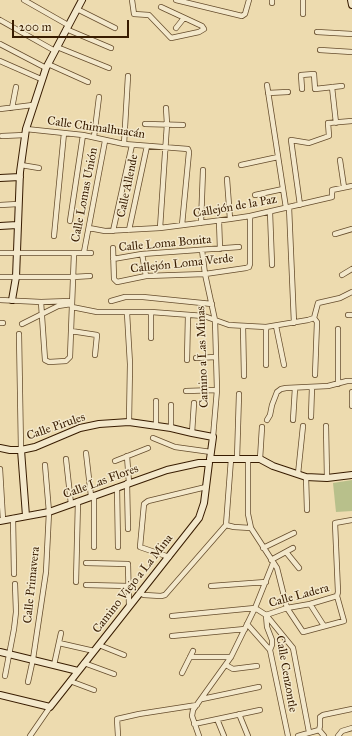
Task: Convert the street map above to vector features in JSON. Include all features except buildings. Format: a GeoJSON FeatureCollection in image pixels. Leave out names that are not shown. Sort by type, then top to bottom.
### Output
{"type":"FeatureCollection","features":[{"type":"Feature","properties":{"kind":"main road"},"geometry":{"type":"LineString","coordinates":[[12,300],[16,277],[20,165],[25,132],[47,66],[82,0]]}},
{"type":"Feature","properties":{"kind":"main road"},"geometry":{"type":"LineString","coordinates":[[351,0],[352,5]]}},
{"type":"Feature","properties":{"kind":"main road"},"geometry":{"type":"LineString","coordinates":[[0,178],[20,177]]}},
{"type":"Feature","properties":{"kind":"main road"},"geometry":{"type":"LineString","coordinates":[[0,226],[17,225]]}},
{"type":"Feature","properties":{"kind":"main road","name":"Calle Pirules"},"geometry":{"type":"LineString","coordinates":[[0,448],[21,450],[35,447],[80,428],[98,424],[129,422],[171,428],[213,437]]}},
{"type":"Feature","properties":{"kind":"main road","name":"Camino a Las Minas"},"geometry":{"type":"LineString","coordinates":[[209,461],[213,437]]}},
{"type":"Feature","properties":{"kind":"main road"},"geometry":{"type":"LineString","coordinates":[[21,450],[26,516]]}},
{"type":"Feature","properties":{"kind":"main road","name":"Calle Las Flores"},"geometry":{"type":"LineString","coordinates":[[2,521],[49,512],[167,470],[209,461],[248,458],[260,459],[273,466],[306,477],[327,478],[352,475]]}},
{"type":"Feature","properties":{"kind":"main road","name":"Camino Viejo a La Mina"},"geometry":{"type":"LineString","coordinates":[[50,707],[199,518],[204,503],[209,461]]}},
{"type":"Feature","properties":{"kind":"main road"},"geometry":{"type":"LineString","coordinates":[[0,652],[78,671]]}},
{"type":"Feature","properties":{"kind":"main road"},"geometry":{"type":"LineString","coordinates":[[0,695],[50,707]]}},
{"type":"Feature","properties":{"kind":"street"},"geometry":{"type":"LineString","coordinates":[[24,0],[67,27],[111,48]]}},
{"type":"Feature","properties":{"kind":"street"},"geometry":{"type":"LineString","coordinates":[[132,0],[134,14],[149,15],[171,38],[200,32],[204,29],[204,26],[161,7]]}},
{"type":"Feature","properties":{"kind":"street"},"geometry":{"type":"LineString","coordinates":[[176,0],[243,16],[249,0]]}},
{"type":"Feature","properties":{"kind":"street"},"geometry":{"type":"LineString","coordinates":[[303,0],[303,14]]}},
{"type":"Feature","properties":{"kind":"street"},"geometry":{"type":"LineString","coordinates":[[77,9],[115,28]]}},
{"type":"Feature","properties":{"kind":"street"},"geometry":{"type":"LineString","coordinates":[[176,28],[184,18]]}},
{"type":"Feature","properties":{"kind":"street"},"geometry":{"type":"LineString","coordinates":[[0,20],[56,49],[109,68]]}},
{"type":"Feature","properties":{"kind":"street"},"geometry":{"type":"LineString","coordinates":[[317,32],[352,34]]}},
{"type":"Feature","properties":{"kind":"street"},"geometry":{"type":"LineString","coordinates":[[0,44],[47,66],[88,82]]}},
{"type":"Feature","properties":{"kind":"street"},"geometry":{"type":"LineString","coordinates":[[320,50],[352,52]]}},
{"type":"Feature","properties":{"kind":"street"},"geometry":{"type":"LineString","coordinates":[[0,61],[42,79]]}},
{"type":"Feature","properties":{"kind":"street"},"geometry":{"type":"LineString","coordinates":[[302,89],[301,75],[314,74],[315,88],[342,86]]}},
{"type":"Feature","properties":{"kind":"street"},"geometry":{"type":"LineString","coordinates":[[124,144],[128,76]]}},
{"type":"Feature","properties":{"kind":"street"},"geometry":{"type":"LineString","coordinates":[[267,85],[274,137],[283,189],[288,207],[294,323]]}},
{"type":"Feature","properties":{"kind":"street"},"geometry":{"type":"LineString","coordinates":[[12,108],[16,87]]}},
{"type":"Feature","properties":{"kind":"street"},"geometry":{"type":"LineString","coordinates":[[332,87],[336,123]]}},
{"type":"Feature","properties":{"kind":"street"},"geometry":{"type":"LineString","coordinates":[[268,93],[288,92]]}},
{"type":"Feature","properties":{"kind":"street"},"geometry":{"type":"LineString","coordinates":[[94,137],[99,97]]}},
{"type":"Feature","properties":{"kind":"street"},"geometry":{"type":"LineString","coordinates":[[0,109],[33,105]]}},
{"type":"Feature","properties":{"kind":"street"},"geometry":{"type":"LineString","coordinates":[[160,228],[167,124],[166,108]]}},
{"type":"Feature","properties":{"kind":"street"},"geometry":{"type":"LineString","coordinates":[[300,205],[291,140],[309,143],[329,136],[328,123],[352,121]]}},
{"type":"Feature","properties":{"kind":"street"},"geometry":{"type":"LineString","coordinates":[[145,124],[184,125]]}},
{"type":"Feature","properties":{"kind":"street","name":"Calle Chimalhuacán"},"geometry":{"type":"LineString","coordinates":[[2,136],[25,132],[64,133],[94,137],[105,141],[132,145],[188,148],[189,152],[182,225]]}},
{"type":"Feature","properties":{"kind":"street"},"geometry":{"type":"LineString","coordinates":[[54,236],[64,133]]}},
{"type":"Feature","properties":{"kind":"street"},"geometry":{"type":"LineString","coordinates":[[70,221],[83,136]]}},
{"type":"Feature","properties":{"kind":"street","name":"Calle Lomas Unión"},"geometry":{"type":"LineString","coordinates":[[84,252],[105,141]]}},
{"type":"Feature","properties":{"kind":"street"},"geometry":{"type":"LineString","coordinates":[[113,231],[132,145]]}},
{"type":"Feature","properties":{"kind":"street","name":"Calle Allende"},"geometry":{"type":"LineString","coordinates":[[129,230],[147,146]]}},
{"type":"Feature","properties":{"kind":"street"},"geometry":{"type":"LineString","coordinates":[[240,165],[278,157]]}},
{"type":"Feature","properties":{"kind":"street"},"geometry":{"type":"LineString","coordinates":[[340,160],[344,187],[352,186]]}},
{"type":"Feature","properties":{"kind":"street"},"geometry":{"type":"LineString","coordinates":[[20,165],[39,168]]}},
{"type":"Feature","properties":{"kind":"street"},"geometry":{"type":"LineString","coordinates":[[201,223],[203,170]]}},
{"type":"Feature","properties":{"kind":"street"},"geometry":{"type":"LineString","coordinates":[[227,178],[230,219]]}},
{"type":"Feature","properties":{"kind":"street","name":"Callejón de la Paz"},"geometry":{"type":"LineString","coordinates":[[89,228],[113,231],[160,228],[219,221],[270,212],[332,197],[332,190],[344,187]]}},
{"type":"Feature","properties":{"kind":"street"},"geometry":{"type":"LineString","coordinates":[[255,195],[283,189]]}},
{"type":"Feature","properties":{"kind":"street"},"geometry":{"type":"LineString","coordinates":[[0,205],[18,204]]}},
{"type":"Feature","properties":{"kind":"street"},"geometry":{"type":"LineString","coordinates":[[270,212],[272,265]]}},
{"type":"Feature","properties":{"kind":"street","name":"Callejón Loma Verde"},"geometry":{"type":"LineString","coordinates":[[113,259],[115,281],[146,276],[205,274],[249,267],[250,216]]}},
{"type":"Feature","properties":{"kind":"street"},"geometry":{"type":"LineString","coordinates":[[219,221],[220,249]]}},
{"type":"Feature","properties":{"kind":"street"},"geometry":{"type":"LineString","coordinates":[[335,234],[352,229]]}},
{"type":"Feature","properties":{"kind":"street","name":"Calle Loma Bonita"},"geometry":{"type":"LineString","coordinates":[[113,259],[142,254],[239,247]]}},
{"type":"Feature","properties":{"kind":"street"},"geometry":{"type":"LineString","coordinates":[[113,248],[113,259]]}},
{"type":"Feature","properties":{"kind":"street","name":"Camino a Las Minas"},"geometry":{"type":"LineString","coordinates":[[202,250],[205,274],[213,306],[214,318],[218,390],[213,437]]}},
{"type":"Feature","properties":{"kind":"street"},"geometry":{"type":"LineString","coordinates":[[41,302],[44,358],[49,362],[65,362],[70,357],[74,252]]}},
{"type":"Feature","properties":{"kind":"street"},"geometry":{"type":"LineString","coordinates":[[0,253],[91,253]]}},
{"type":"Feature","properties":{"kind":"street"},"geometry":{"type":"LineString","coordinates":[[142,254],[146,276]]}},
{"type":"Feature","properties":{"kind":"street"},"geometry":{"type":"LineString","coordinates":[[342,275],[352,270]]}},
{"type":"Feature","properties":{"kind":"street"},"geometry":{"type":"LineString","coordinates":[[0,277],[90,276]]}},
{"type":"Feature","properties":{"kind":"street"},"geometry":{"type":"LineString","coordinates":[[315,375],[317,322],[314,318],[318,303],[340,298],[352,292]]}},
{"type":"Feature","properties":{"kind":"street"},"geometry":{"type":"LineString","coordinates":[[111,301],[125,297],[142,297],[213,306]]}},
{"type":"Feature","properties":{"kind":"street"},"geometry":{"type":"LineString","coordinates":[[0,300],[71,304],[97,312],[151,312],[204,316],[214,318],[229,325],[243,326],[276,326],[314,318]]}},
{"type":"Feature","properties":{"kind":"street"},"geometry":{"type":"LineString","coordinates":[[22,324],[58,306],[71,304]]}},
{"type":"Feature","properties":{"kind":"street"},"geometry":{"type":"LineString","coordinates":[[151,312],[151,338]]}},
{"type":"Feature","properties":{"kind":"street"},"geometry":{"type":"LineString","coordinates":[[127,313],[130,364],[129,422]]}},
{"type":"Feature","properties":{"kind":"street"},"geometry":{"type":"LineString","coordinates":[[187,360],[188,315]]}},
{"type":"Feature","properties":{"kind":"street"},"geometry":{"type":"LineString","coordinates":[[243,326],[244,376]]}},
{"type":"Feature","properties":{"kind":"street"},"geometry":{"type":"LineString","coordinates":[[276,326],[284,365]]}},
{"type":"Feature","properties":{"kind":"street"},"geometry":{"type":"LineString","coordinates":[[266,327],[266,365]]}},
{"type":"Feature","properties":{"kind":"street"},"geometry":{"type":"LineString","coordinates":[[338,329],[338,384]]}},
{"type":"Feature","properties":{"kind":"street"},"geometry":{"type":"LineString","coordinates":[[71,331],[97,335],[95,354]]}},
{"type":"Feature","properties":{"kind":"street"},"geometry":{"type":"LineString","coordinates":[[19,334],[21,450]]}},
{"type":"Feature","properties":{"kind":"street"},"geometry":{"type":"LineString","coordinates":[[196,358],[216,357]]}},
{"type":"Feature","properties":{"kind":"street"},"geometry":{"type":"LineString","coordinates":[[267,420],[277,392],[286,388],[328,386],[352,381]]}},
{"type":"Feature","properties":{"kind":"street"},"geometry":{"type":"LineString","coordinates":[[311,416],[312,387]]}},
{"type":"Feature","properties":{"kind":"street"},"geometry":{"type":"LineString","coordinates":[[293,420],[294,388]]}},
{"type":"Feature","properties":{"kind":"street"},"geometry":{"type":"LineString","coordinates":[[186,391],[218,390]]}},
{"type":"Feature","properties":{"kind":"street"},"geometry":{"type":"LineString","coordinates":[[352,392],[352,406]]}},
{"type":"Feature","properties":{"kind":"street"},"geometry":{"type":"LineString","coordinates":[[140,593],[144,595],[163,596],[226,525],[225,520],[234,459],[239,394]]}},
{"type":"Feature","properties":{"kind":"street"},"geometry":{"type":"LineString","coordinates":[[156,401],[156,426]]}},
{"type":"Feature","properties":{"kind":"street"},"geometry":{"type":"LineString","coordinates":[[192,433],[194,403]]}},
{"type":"Feature","properties":{"kind":"street"},"geometry":{"type":"LineString","coordinates":[[171,405],[171,428]]}},
{"type":"Feature","properties":{"kind":"street"},"geometry":{"type":"LineString","coordinates":[[298,474],[303,426]]}},
{"type":"Feature","properties":{"kind":"street"},"geometry":{"type":"LineString","coordinates":[[326,426],[327,478]]}},
{"type":"Feature","properties":{"kind":"street"},"geometry":{"type":"LineString","coordinates":[[260,459],[262,427]]}},
{"type":"Feature","properties":{"kind":"street"},"geometry":{"type":"LineString","coordinates":[[153,438],[175,447],[211,452]]}},
{"type":"Feature","properties":{"kind":"street"},"geometry":{"type":"LineString","coordinates":[[115,460],[148,448]]}},
{"type":"Feature","properties":{"kind":"street"},"geometry":{"type":"LineString","coordinates":[[86,453],[93,496],[94,547]]}},
{"type":"Feature","properties":{"kind":"street"},"geometry":{"type":"LineString","coordinates":[[127,456],[128,529]]}},
{"type":"Feature","properties":{"kind":"street"},"geometry":{"type":"LineString","coordinates":[[248,458],[248,514],[250,528],[277,568],[287,608],[303,632],[344,621],[337,596],[335,523],[352,520]]}},
{"type":"Feature","properties":{"kind":"street"},"geometry":{"type":"LineString","coordinates":[[66,459],[71,504]]}},
{"type":"Feature","properties":{"kind":"street","name":"Calle Primavera"},"geometry":{"type":"LineString","coordinates":[[28,682],[33,659],[46,572],[49,512],[44,465]]}},
{"type":"Feature","properties":{"kind":"street"},"geometry":{"type":"LineString","coordinates":[[0,470],[2,521]]}},
{"type":"Feature","properties":{"kind":"street"},"geometry":{"type":"LineString","coordinates":[[306,477],[307,510]]}},
{"type":"Feature","properties":{"kind":"street"},"geometry":{"type":"LineString","coordinates":[[117,487],[118,547]]}},
{"type":"Feature","properties":{"kind":"street"},"geometry":{"type":"LineString","coordinates":[[169,556],[140,547],[143,506],[145,503],[206,487]]}},
{"type":"Feature","properties":{"kind":"street"},"geometry":{"type":"LineString","coordinates":[[76,582],[78,501]]}},
{"type":"Feature","properties":{"kind":"street"},"geometry":{"type":"LineString","coordinates":[[14,518],[14,574]]}},
{"type":"Feature","properties":{"kind":"street"},"geometry":{"type":"LineString","coordinates":[[226,525],[250,528]]}},
{"type":"Feature","properties":{"kind":"street"},"geometry":{"type":"LineString","coordinates":[[263,548],[294,533]]}},
{"type":"Feature","properties":{"kind":"street"},"geometry":{"type":"LineString","coordinates":[[199,736],[192,716],[193,710],[231,657],[255,608],[266,582],[272,561],[294,548]]}},
{"type":"Feature","properties":{"kind":"street"},"geometry":{"type":"LineString","coordinates":[[286,552],[299,568]]}},
{"type":"Feature","properties":{"kind":"street"},"geometry":{"type":"LineString","coordinates":[[86,563],[127,564],[129,567],[129,606]]}},
{"type":"Feature","properties":{"kind":"street"},"geometry":{"type":"LineString","coordinates":[[211,586],[266,582]]}},
{"type":"Feature","properties":{"kind":"street"},"geometry":{"type":"LineString","coordinates":[[5,676],[10,655],[16,612],[15,584]]}},
{"type":"Feature","properties":{"kind":"street"},"geometry":{"type":"LineString","coordinates":[[86,585],[129,586]]}},
{"type":"Feature","properties":{"kind":"street","name":"Calle Ladera"},"geometry":{"type":"LineString","coordinates":[[266,615],[287,608],[310,604],[337,596]]}},
{"type":"Feature","properties":{"kind":"street"},"geometry":{"type":"LineString","coordinates":[[310,604],[324,626]]}},
{"type":"Feature","properties":{"kind":"street"},"geometry":{"type":"LineString","coordinates":[[172,616],[255,608],[266,615],[293,648],[307,734]]}},
{"type":"Feature","properties":{"kind":"street","name":"Calle Cenzontle"},"geometry":{"type":"LineString","coordinates":[[266,615],[267,627],[272,640],[270,650],[288,736]]}},
{"type":"Feature","properties":{"kind":"street"},"geometry":{"type":"LineString","coordinates":[[172,636],[246,627]]}},
{"type":"Feature","properties":{"kind":"street"},"geometry":{"type":"LineString","coordinates":[[246,627],[270,650]]}},
{"type":"Feature","properties":{"kind":"street"},"geometry":{"type":"LineString","coordinates":[[54,665],[61,633]]}},
{"type":"Feature","properties":{"kind":"street"},"geometry":{"type":"LineString","coordinates":[[59,643],[94,651]]}},
{"type":"Feature","properties":{"kind":"street"},"geometry":{"type":"LineString","coordinates":[[99,645],[124,655]]}},
{"type":"Feature","properties":{"kind":"street"},"geometry":{"type":"LineString","coordinates":[[182,673],[193,650]]}},
{"type":"Feature","properties":{"kind":"street"},"geometry":{"type":"LineString","coordinates":[[190,657],[231,657]]}},
{"type":"Feature","properties":{"kind":"street"},"geometry":{"type":"LineString","coordinates":[[84,663],[114,674]]}},
{"type":"Feature","properties":{"kind":"street"},"geometry":{"type":"LineString","coordinates":[[226,665],[233,669],[257,666]]}},
{"type":"Feature","properties":{"kind":"street"},"geometry":{"type":"LineString","coordinates":[[70,681],[94,690]]}},
{"type":"Feature","properties":{"kind":"street"},"geometry":{"type":"LineString","coordinates":[[202,699],[259,687]]}},
{"type":"Feature","properties":{"kind":"street"},"geometry":{"type":"LineString","coordinates":[[118,736],[117,718],[196,705]]}},
{"type":"Feature","properties":{"kind":"street","name":"Camino Viejo a La Mina"},"geometry":{"type":"LineString","coordinates":[[30,736],[50,707]]}},
{"type":"Feature","properties":{"kind":"street"},"geometry":{"type":"LineString","coordinates":[[324,736],[319,730],[320,717],[323,715],[352,709]]}},
{"type":"Feature","properties":{"kind":"street"},"geometry":{"type":"LineString","coordinates":[[194,724],[260,710]]}},
{"type":"Feature","properties":{"kind":"street"},"geometry":{"type":"LineString","coordinates":[[239,714],[248,736]]}},
{"type":"Feature","properties":{"kind":"street"},"geometry":{"type":"LineString","coordinates":[[217,719],[224,736]]}},
{"type":"Feature","properties":{"kind":"street"},"geometry":{"type":"LineString","coordinates":[[338,736],[342,731],[352,728]]}},
{"type":"Feature","properties":{"kind":"street"},"geometry":{"type":"LineString","coordinates":[[298,736],[319,730]]}},
{"type":"Feature","properties":{"kind":"green space"},"geometry":{"type":"Polygon","coordinates":[[[352,480],[352,511],[336,512],[333,483],[352,480]]]}}]}
